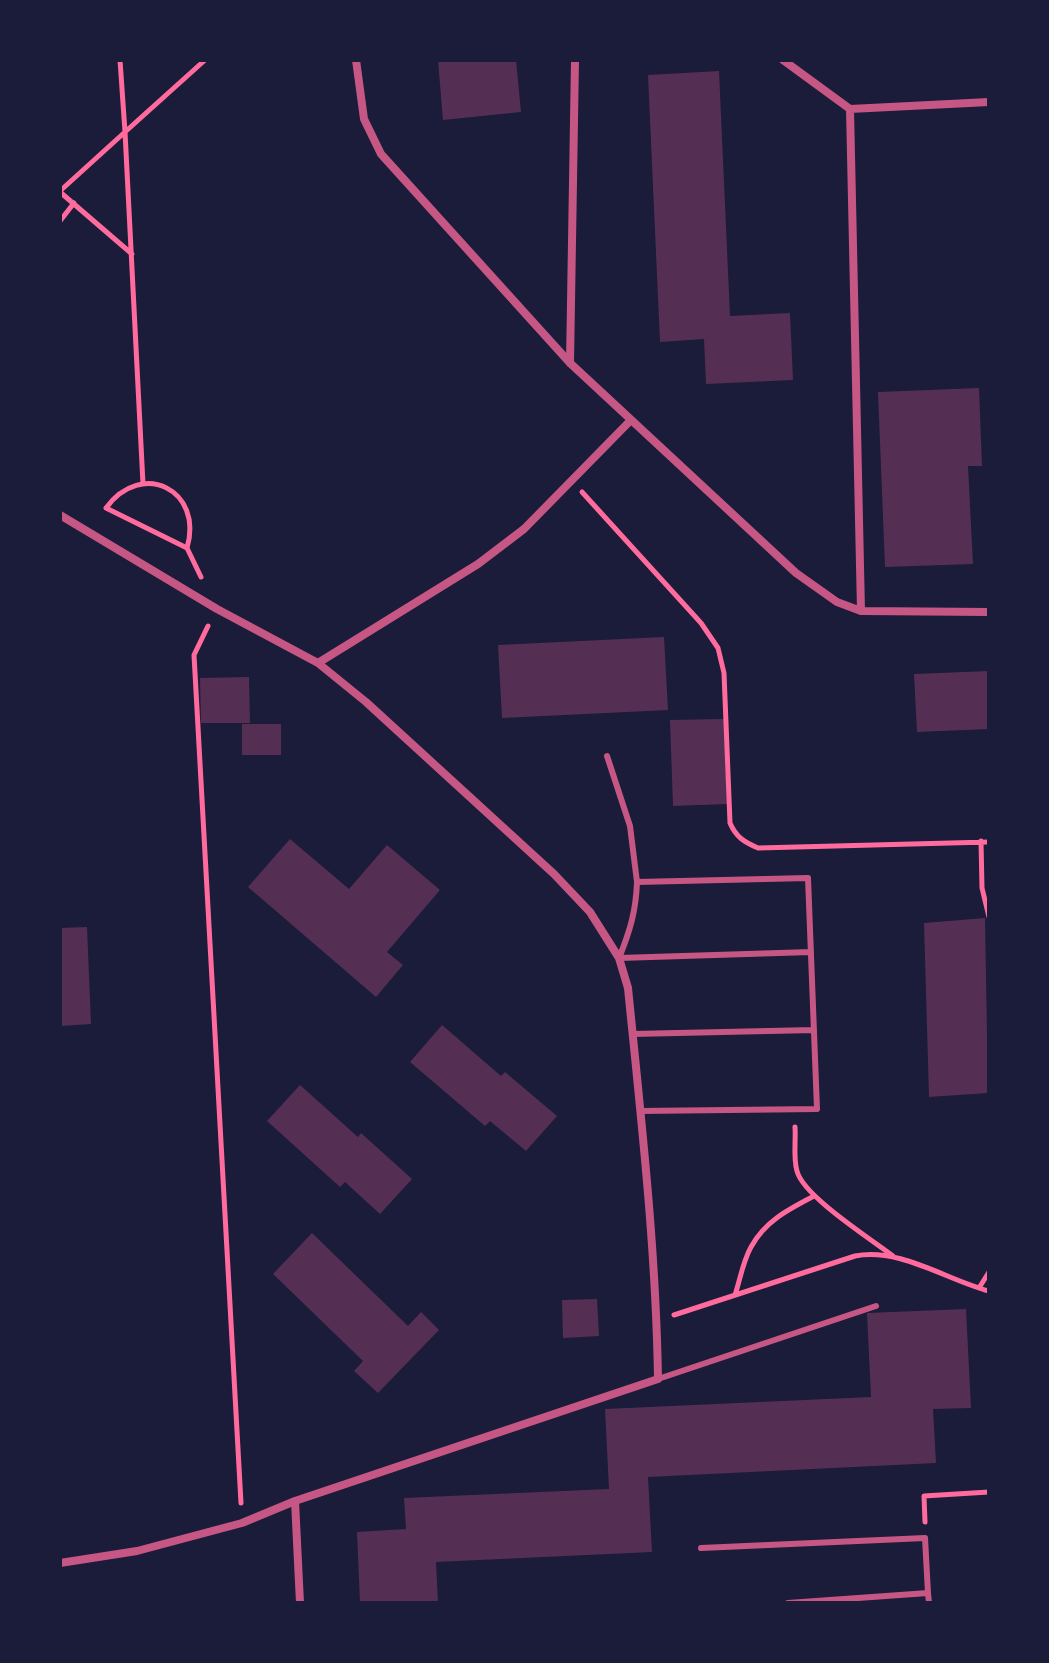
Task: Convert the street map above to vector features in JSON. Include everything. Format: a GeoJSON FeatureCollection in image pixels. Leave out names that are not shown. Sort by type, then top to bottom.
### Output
{"type":"FeatureCollection","features":[{"type":"Feature","properties":{"kind":"street"},"geometry":{"type":"LineString","coordinates":[[356,60],[364,119],[381,154],[570,363],[796,573],[837,602],[861,611],[989,612]]}},
{"type":"Feature","properties":{"kind":"street"},"geometry":{"type":"LineString","coordinates":[[570,363],[575,60]]}},
{"type":"Feature","properties":{"kind":"street"},"geometry":{"type":"LineString","coordinates":[[783,60],[850,109],[989,102]]}},
{"type":"Feature","properties":{"kind":"street"},"geometry":{"type":"LineString","coordinates":[[850,109],[861,611]]}},
{"type":"Feature","properties":{"kind":"street"},"geometry":{"type":"LineString","coordinates":[[318,663],[478,564],[524,529],[631,420]]}},
{"type":"Feature","properties":{"kind":"street"},"geometry":{"type":"LineString","coordinates":[[60,515],[217,609],[318,663],[366,702],[554,874],[590,912],[619,958],[628,988],[657,1320],[658,1379],[295,1501],[242,1523],[137,1551],[60,1563]]}},
{"type":"Feature","properties":{"kind":"street"},"geometry":{"type":"LineString","coordinates":[[295,1501],[300,1603]]}},
{"type":"Feature","properties":{"kind":"lane"},"geometry":{"type":"LineString","coordinates":[[607,756],[630,826],[637,882],[631,928],[619,958],[811,952]]}},
{"type":"Feature","properties":{"kind":"lane"},"geometry":{"type":"LineString","coordinates":[[637,882],[808,878],[817,1109],[640,1111]]}},
{"type":"Feature","properties":{"kind":"lane"},"geometry":{"type":"LineString","coordinates":[[632,1034],[814,1030]]}},
{"type":"Feature","properties":{"kind":"lane"},"geometry":{"type":"LineString","coordinates":[[658,1379],[876,1306]]}},
{"type":"Feature","properties":{"kind":"lane"},"geometry":{"type":"LineString","coordinates":[[701,1548],[925,1538],[929,1603]]}},
{"type":"Feature","properties":{"kind":"lane"},"geometry":{"type":"LineString","coordinates":[[788,1603],[928,1593]]}},
{"type":"Feature","properties":{"kind":"path"},"geometry":{"type":"LineString","coordinates":[[120,60],[143,484]]}},
{"type":"Feature","properties":{"kind":"path"},"geometry":{"type":"LineString","coordinates":[[132,255],[60,192],[205,60]]}},
{"type":"Feature","properties":{"kind":"path"},"geometry":{"type":"LineString","coordinates":[[60,221],[74,203]]}},
{"type":"Feature","properties":{"kind":"path"},"geometry":{"type":"LineString","coordinates":[[570,480],[701,623],[718,648],[724,673],[730,823],[735,834],[758,848],[989,842]]}},
{"type":"Feature","properties":{"kind":"path"},"geometry":{"type":"LineString","coordinates":[[187,548],[191,533],[190,518],[184,503],[158,485],[128,487],[115,496],[106,508],[187,548],[217,609],[194,655],[242,1523]]}},
{"type":"Feature","properties":{"kind":"path"},"geometry":{"type":"LineString","coordinates":[[981,841],[982,888],[989,917]]}},
{"type":"Feature","properties":{"kind":"path"},"geometry":{"type":"LineString","coordinates":[[795,1110],[796,1169],[801,1181],[814,1196],[894,1257]]}},
{"type":"Feature","properties":{"kind":"path"},"geometry":{"type":"LineString","coordinates":[[735,1295],[750,1248],[762,1231],[778,1215],[814,1196]]}},
{"type":"Feature","properties":{"kind":"path"},"geometry":{"type":"LineString","coordinates":[[657,1320],[867,1253],[894,1257],[989,1291]]}},
{"type":"Feature","properties":{"kind":"path"},"geometry":{"type":"LineString","coordinates":[[979,1288],[989,1272]]}},
{"type":"Feature","properties":{"kind":"path"},"geometry":{"type":"LineString","coordinates":[[925,1538],[924,1496],[989,1492]]}},
{"type":"Feature","properties":{"kind":"building"},"geometry":{"type":"Polygon","coordinates":[[[438,60],[516,60],[521,112],[443,120],[438,60]]]}},
{"type":"Feature","properties":{"kind":"building"},"geometry":{"type":"Polygon","coordinates":[[[719,71],[730,316],[790,313],[793,380],[706,384],[704,339],[660,342],[648,75],[719,71]]]}},
{"type":"Feature","properties":{"kind":"building"},"geometry":{"type":"Polygon","coordinates":[[[979,388],[982,466],[968,466],[973,564],[885,567],[878,392],[979,388]]]}},
{"type":"Feature","properties":{"kind":"building"},"geometry":{"type":"Polygon","coordinates":[[[664,637],[668,710],[502,718],[498,645],[664,637]]]}},
{"type":"Feature","properties":{"kind":"building"},"geometry":{"type":"Polygon","coordinates":[[[989,671],[989,729],[917,732],[914,674],[989,671]]]}},
{"type":"Feature","properties":{"kind":"building"},"geometry":{"type":"Polygon","coordinates":[[[249,677],[250,723],[201,723],[200,678],[249,677]]]}},
{"type":"Feature","properties":{"kind":"building"},"geometry":{"type":"Polygon","coordinates":[[[724,719],[727,804],[673,806],[670,720],[724,719]]]}},
{"type":"Feature","properties":{"kind":"building"},"geometry":{"type":"Polygon","coordinates":[[[242,724],[281,724],[281,755],[242,755],[242,724]]]}},
{"type":"Feature","properties":{"kind":"building"},"geometry":{"type":"Polygon","coordinates":[[[290,839],[349,889],[387,845],[440,890],[387,952],[403,965],[376,997],[248,887],[290,839]]]}},
{"type":"Feature","properties":{"kind":"building"},"geometry":{"type":"Polygon","coordinates":[[[985,918],[988,1093],[929,1097],[924,923],[985,918]]]}},
{"type":"Feature","properties":{"kind":"building"},"geometry":{"type":"Polygon","coordinates":[[[87,927],[91,1024],[60,1026],[60,928],[87,927]]]}},
{"type":"Feature","properties":{"kind":"building"},"geometry":{"type":"Polygon","coordinates":[[[442,1025],[501,1076],[505,1072],[557,1116],[526,1151],[490,1121],[485,1126],[410,1062],[442,1025]]]}},
{"type":"Feature","properties":{"kind":"building"},"geometry":{"type":"Polygon","coordinates":[[[300,1085],[358,1137],[361,1133],[412,1179],[380,1214],[345,1182],[340,1187],[267,1121],[300,1085]]]}},
{"type":"Feature","properties":{"kind":"building"},"geometry":{"type":"Polygon","coordinates":[[[312,1233],[408,1326],[421,1312],[439,1330],[378,1393],[354,1371],[363,1361],[273,1274],[312,1233]]]}},
{"type":"Feature","properties":{"kind":"building"},"geometry":{"type":"Polygon","coordinates":[[[597,1299],[599,1336],[563,1338],[562,1300],[597,1299]]]}},
{"type":"Feature","properties":{"kind":"building"},"geometry":{"type":"Polygon","coordinates":[[[966,1309],[971,1408],[933,1409],[936,1463],[648,1477],[652,1552],[436,1562],[438,1603],[360,1603],[357,1532],[406,1529],[404,1498],[609,1489],[605,1409],[871,1397],[867,1313],[966,1309]]]}}]}
